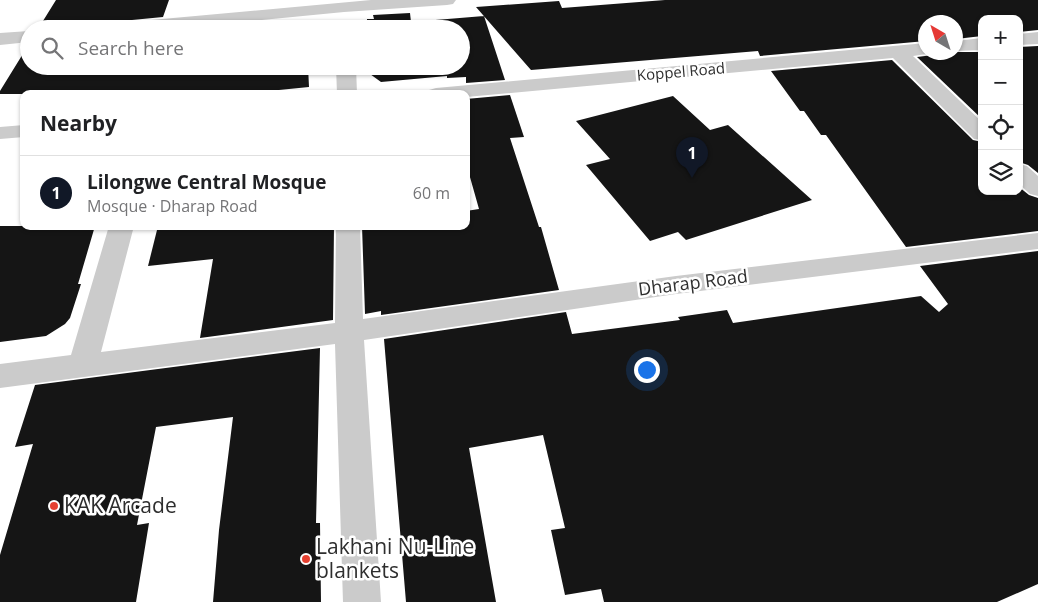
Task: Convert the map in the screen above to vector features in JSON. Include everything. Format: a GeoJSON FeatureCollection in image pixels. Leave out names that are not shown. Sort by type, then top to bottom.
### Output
{"type":"FeatureCollection","features":[{"type":"Feature","properties":{"kind":"street"},"geometry":{"type":"LineString","coordinates":[[214,20],[447,0]]}},
{"type":"Feature","properties":{"kind":"street"},"geometry":{"type":"LineString","coordinates":[[0,39],[20,37]]}},
{"type":"Feature","properties":{"kind":"street"},"geometry":{"type":"LineString","coordinates":[[1023,40],[1038,38]]}},
{"type":"Feature","properties":{"kind":"street"},"geometry":{"type":"LineString","coordinates":[[963,45],[978,44]]}},
{"type":"Feature","properties":{"kind":"street","name":"Koppel Road"},"geometry":{"type":"LineString","coordinates":[[470,91],[918,50]]}},
{"type":"Feature","properties":{"kind":"street"},"geometry":{"type":"LineString","coordinates":[[898,52],[978,130]]}},
{"type":"Feature","properties":{"kind":"street"},"geometry":{"type":"LineString","coordinates":[[346,75],[346,90]]}},
{"type":"Feature","properties":{"kind":"street"},"geometry":{"type":"LineString","coordinates":[[0,133],[20,131]]}},
{"type":"Feature","properties":{"kind":"street"},"geometry":{"type":"LineString","coordinates":[[1023,175],[1038,190]]}},
{"type":"Feature","properties":{"kind":"street"},"geometry":{"type":"LineString","coordinates":[[83,365],[121,230]]}},
{"type":"Feature","properties":{"kind":"street"},"geometry":{"type":"LineString","coordinates":[[348,230],[349,332],[362,602]]}},
{"type":"Feature","properties":{"kind":"street","name":"Dharap Road"},"geometry":{"type":"LineString","coordinates":[[0,376],[349,332],[676,285],[1038,241]]}},
{"type":"Feature","properties":{"kind":"building"},"geometry":{"type":"Polygon","coordinates":[[[56,0],[169,0],[163,17],[132,20],[44,20],[56,0]]]}},
{"type":"Feature","properties":{"kind":"building"},"geometry":{"type":"Polygon","coordinates":[[[665,0],[1038,0],[1038,30],[1023,32],[1023,15],[978,15],[978,36],[963,38],[963,15],[918,15],[918,42],[760,56],[758,51],[531,70],[476,7],[559,1],[562,8],[665,0]]]}},
{"type":"Feature","properties":{"kind":"building"},"geometry":{"type":"Polygon","coordinates":[[[410,13],[411,20],[367,20],[374,19],[373,15],[410,13]]]}},
{"type":"Feature","properties":{"kind":"building"},"geometry":{"type":"Polygon","coordinates":[[[484,16],[505,80],[466,83],[466,77],[447,78],[447,76],[381,82],[371,75],[470,75],[470,20],[435,20],[484,16]]]}},
{"type":"Feature","properties":{"kind":"building"},"geometry":{"type":"Polygon","coordinates":[[[1038,46],[1038,173],[1023,163],[1023,47],[1038,46]]]}},
{"type":"Feature","properties":{"kind":"building"},"geometry":{"type":"Polygon","coordinates":[[[963,52],[978,52],[978,115],[920,60],[963,60],[963,52]]]}},
{"type":"Feature","properties":{"kind":"building"},"geometry":{"type":"Polygon","coordinates":[[[20,59],[20,75],[308,75],[309,87],[279,90],[20,90],[20,94],[0,94],[20,59]]]}},
{"type":"Feature","properties":{"kind":"building"},"geometry":{"type":"Polygon","coordinates":[[[892,60],[973,140],[978,141],[978,195],[1023,195],[1023,190],[1038,198],[1038,231],[906,247],[826,135],[821,135],[804,111],[800,111],[771,71],[892,60]]]}},
{"type":"Feature","properties":{"kind":"building"},"geometry":{"type":"Polygon","coordinates":[[[510,95],[524,137],[510,138],[539,227],[541,227],[559,290],[381,315],[381,311],[365,314],[362,230],[470,230],[470,210],[479,209],[470,177],[470,99],[510,95]]]}},
{"type":"Feature","properties":{"kind":"building"},"geometry":{"type":"Polygon","coordinates":[[[673,96],[710,130],[728,125],[812,200],[686,240],[678,232],[650,241],[586,165],[610,159],[576,121],[673,96]]]}},
{"type":"Feature","properties":{"kind":"building"},"geometry":{"type":"Polygon","coordinates":[[[0,226],[20,226],[20,230],[94,230],[78,284],[81,284],[70,318],[65,324],[46,336],[0,342],[0,226]]]}},
{"type":"Feature","properties":{"kind":"building"},"geometry":{"type":"Polygon","coordinates":[[[157,230],[334,230],[333,320],[200,338],[213,259],[148,266],[157,230]]]}},
{"type":"Feature","properties":{"kind":"building"},"geometry":{"type":"Polygon","coordinates":[[[1038,251],[1038,584],[997,602],[604,602],[601,589],[565,595],[551,530],[565,528],[543,435],[469,448],[496,602],[406,602],[384,339],[566,312],[572,334],[680,320],[678,317],[727,310],[733,323],[921,296],[939,312],[948,304],[920,266],[1038,251]]]}},
{"type":"Feature","properties":{"kind":"building"},"geometry":{"type":"Polygon","coordinates":[[[320,348],[316,523],[320,523],[321,602],[213,602],[219,530],[233,417],[156,427],[137,525],[149,523],[136,602],[0,602],[0,555],[33,444],[15,447],[35,385],[320,348]]]}},
{"type":"Feature","properties":{"kind":"place","name":"Lilongwe Central Mosque"},"geometry":{"type":"Point","coordinates":[692,178]}},
{"type":"Feature","properties":{"kind":"place","name":"KAK Arcade"},"geometry":{"type":"Point","coordinates":[54,506]}},
{"type":"Feature","properties":{"kind":"place","name":"Lakhani Nu-Line blankets"},"geometry":{"type":"Point","coordinates":[306,559]}}]}
